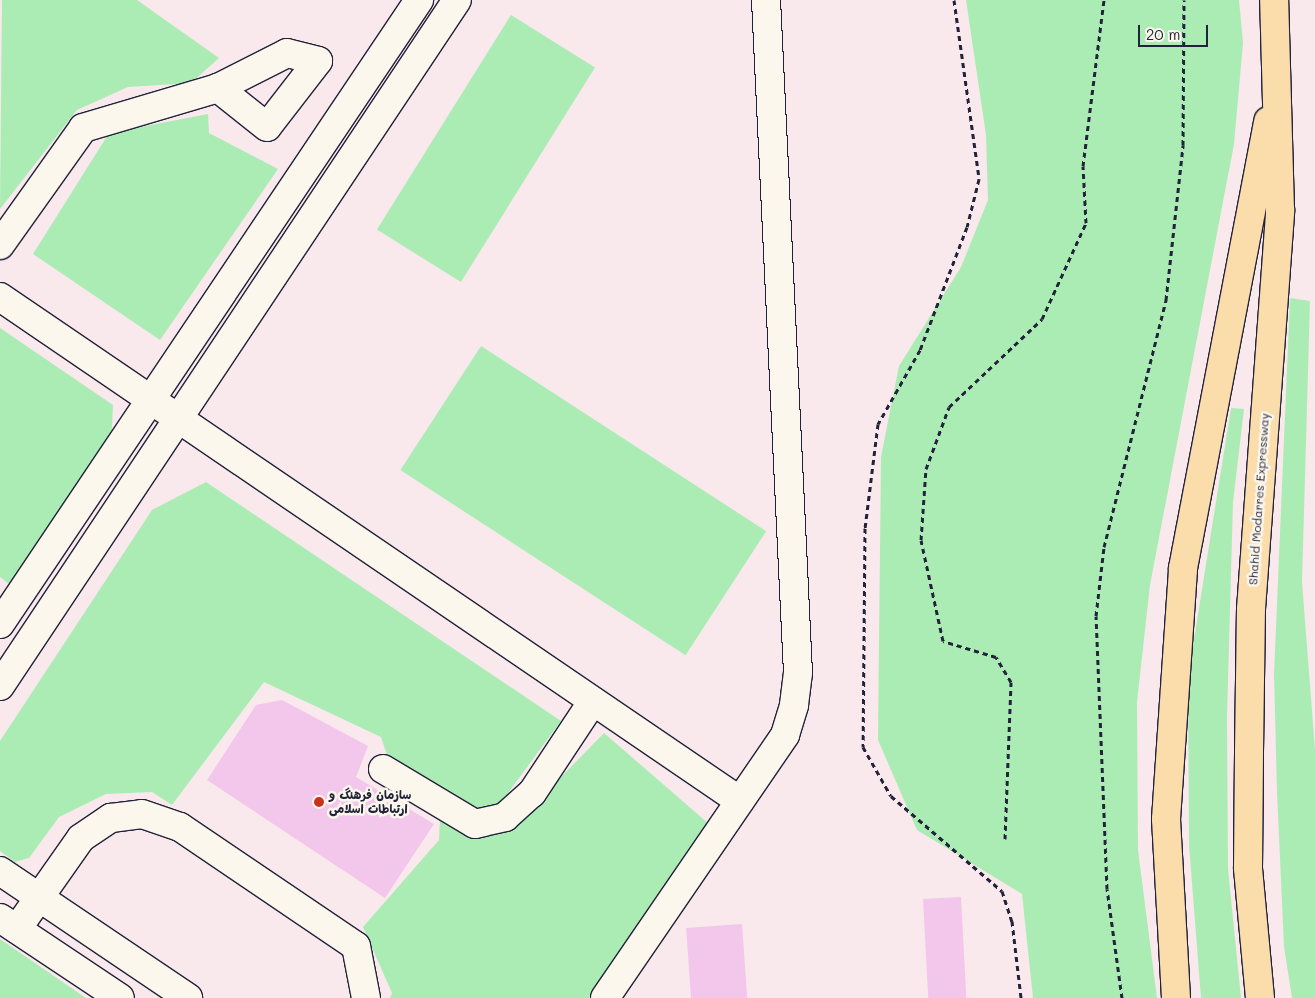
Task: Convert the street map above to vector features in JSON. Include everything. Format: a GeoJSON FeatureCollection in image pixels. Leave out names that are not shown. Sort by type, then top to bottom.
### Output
{"type":"FeatureCollection","features":[{"type":"Feature","properties":{"kind":"highway","name":"Shahid Modarres Expressway"},"geometry":{"type":"LineString","coordinates":[[1260,998],[1248,868],[1251,628],[1280,210],[1278,68],[1274,0]]}},
{"type":"Feature","properties":{"kind":"highway"},"geometry":{"type":"LineString","coordinates":[[1176,998],[1166,819],[1183,568],[1278,68]]}},
{"type":"Feature","properties":{"kind":"lane"},"geometry":{"type":"LineString","coordinates":[[31,640],[2,622],[419,0]]}},
{"type":"Feature","properties":{"kind":"lane"},"geometry":{"type":"LineString","coordinates":[[0,686],[457,0]]}},
{"type":"Feature","properties":{"kind":"lane"},"geometry":{"type":"LineString","coordinates":[[605,998],[785,736],[798,673],[766,0]]}},
{"type":"Feature","properties":{"kind":"lane"},"geometry":{"type":"LineString","coordinates":[[0,245],[82,128],[218,88]]}},
{"type":"Feature","properties":{"kind":"lane"},"geometry":{"type":"LineString","coordinates":[[0,297],[740,801]]}},
{"type":"Feature","properties":{"kind":"lane"},"geometry":{"type":"LineString","coordinates":[[383,769],[475,824],[505,817],[532,793],[594,701]]}},
{"type":"Feature","properties":{"kind":"lane"},"geometry":{"type":"LineString","coordinates":[[120,998],[9,923],[38,897],[81,838],[111,818],[142,814],[180,827],[356,946],[366,998]]}},
{"type":"Feature","properties":{"kind":"lane"},"geometry":{"type":"LineString","coordinates":[[0,871],[188,998]]}},
{"type":"Feature","properties":{"kind":"path"},"geometry":{"type":"LineString","coordinates":[[954,0],[979,179],[967,227],[920,350],[878,424],[865,528],[863,747],[891,796],[1002,891],[1012,921],[1021,998]]}},
{"type":"Feature","properties":{"kind":"path"},"geometry":{"type":"LineString","coordinates":[[1005,839],[1011,682],[996,657],[943,641],[921,540],[926,469],[949,407],[1042,319],[1086,223],[1083,166],[1104,0]]}},
{"type":"Feature","properties":{"kind":"path"},"geometry":{"type":"LineString","coordinates":[[1122,998],[1108,888],[1096,616],[1104,546],[1166,300],[1183,145],[1184,0]]}},
{"type":"Feature","properties":{"kind":"green space"},"geometry":{"type":"Polygon","coordinates":[[[2,0],[137,0],[219,58],[191,83],[128,87],[77,110],[0,209],[2,0]]]}},
{"type":"Feature","properties":{"kind":"green space"},"geometry":{"type":"Polygon","coordinates":[[[966,0],[1239,0],[1243,43],[1234,144],[1150,585],[1137,702],[1138,850],[1157,998],[1033,998],[1022,894],[917,830],[878,740],[881,457],[899,366],[961,267],[988,200],[986,135],[966,0]]]}},
{"type":"Feature","properties":{"kind":"green space"},"geometry":{"type":"Polygon","coordinates":[[[511,15],[595,67],[461,282],[377,230],[511,15]]]}},
{"type":"Feature","properties":{"kind":"green space"},"geometry":{"type":"Polygon","coordinates":[[[208,114],[209,133],[278,169],[160,340],[33,254],[109,133],[208,114]]]}},
{"type":"Feature","properties":{"kind":"green space"},"geometry":{"type":"Polygon","coordinates":[[[1290,298],[1310,301],[1302,582],[1315,750],[1315,998],[1292,998],[1284,947],[1277,792],[1274,674],[1290,298]]]}},
{"type":"Feature","properties":{"kind":"green space"},"geometry":{"type":"Polygon","coordinates":[[[0,328],[113,405],[111,445],[13,587],[0,577],[0,328]]]}},
{"type":"Feature","properties":{"kind":"green space"},"geometry":{"type":"Polygon","coordinates":[[[481,346],[766,531],[686,655],[400,470],[481,346]]]}},
{"type":"Feature","properties":{"kind":"green space"},"geometry":{"type":"Polygon","coordinates":[[[1231,408],[1244,409],[1233,502],[1227,716],[1228,869],[1241,998],[1201,998],[1189,845],[1188,677],[1231,408]]]}},
{"type":"Feature","properties":{"kind":"green space"},"geometry":{"type":"Polygon","coordinates":[[[206,482],[561,721],[497,808],[469,811],[388,758],[381,737],[264,682],[172,805],[152,792],[106,794],[59,817],[29,858],[15,862],[0,851],[0,741],[152,510],[206,482]]]}},
{"type":"Feature","properties":{"kind":"green space"},"geometry":{"type":"Polygon","coordinates":[[[604,733],[709,824],[589,998],[390,998],[392,993],[363,927],[439,840],[440,818],[519,820],[604,733]]]}},
{"type":"Feature","properties":{"kind":"green space"},"geometry":{"type":"Polygon","coordinates":[[[0,939],[86,998],[0,998],[0,939]]]}},
{"type":"Feature","properties":{"kind":"building","name":"سازمان فرهنگ و ارتباطات اسلامی"},"geometry":{"type":"Polygon","coordinates":[[[282,700],[368,746],[356,777],[434,824],[385,898],[207,780],[256,705],[282,700]]]}},
{"type":"Feature","properties":{"kind":"building"},"geometry":{"type":"Polygon","coordinates":[[[961,897],[966,998],[928,998],[923,899],[961,897]]]}},
{"type":"Feature","properties":{"kind":"building"},"geometry":{"type":"Polygon","coordinates":[[[742,924],[747,998],[691,998],[686,928],[742,924]]]}},
{"type":"Feature","properties":{"kind":"place","name":"سازمان فرهنگ و ارتباطات اسلامی"},"geometry":{"type":"Point","coordinates":[319,802]}}]}
